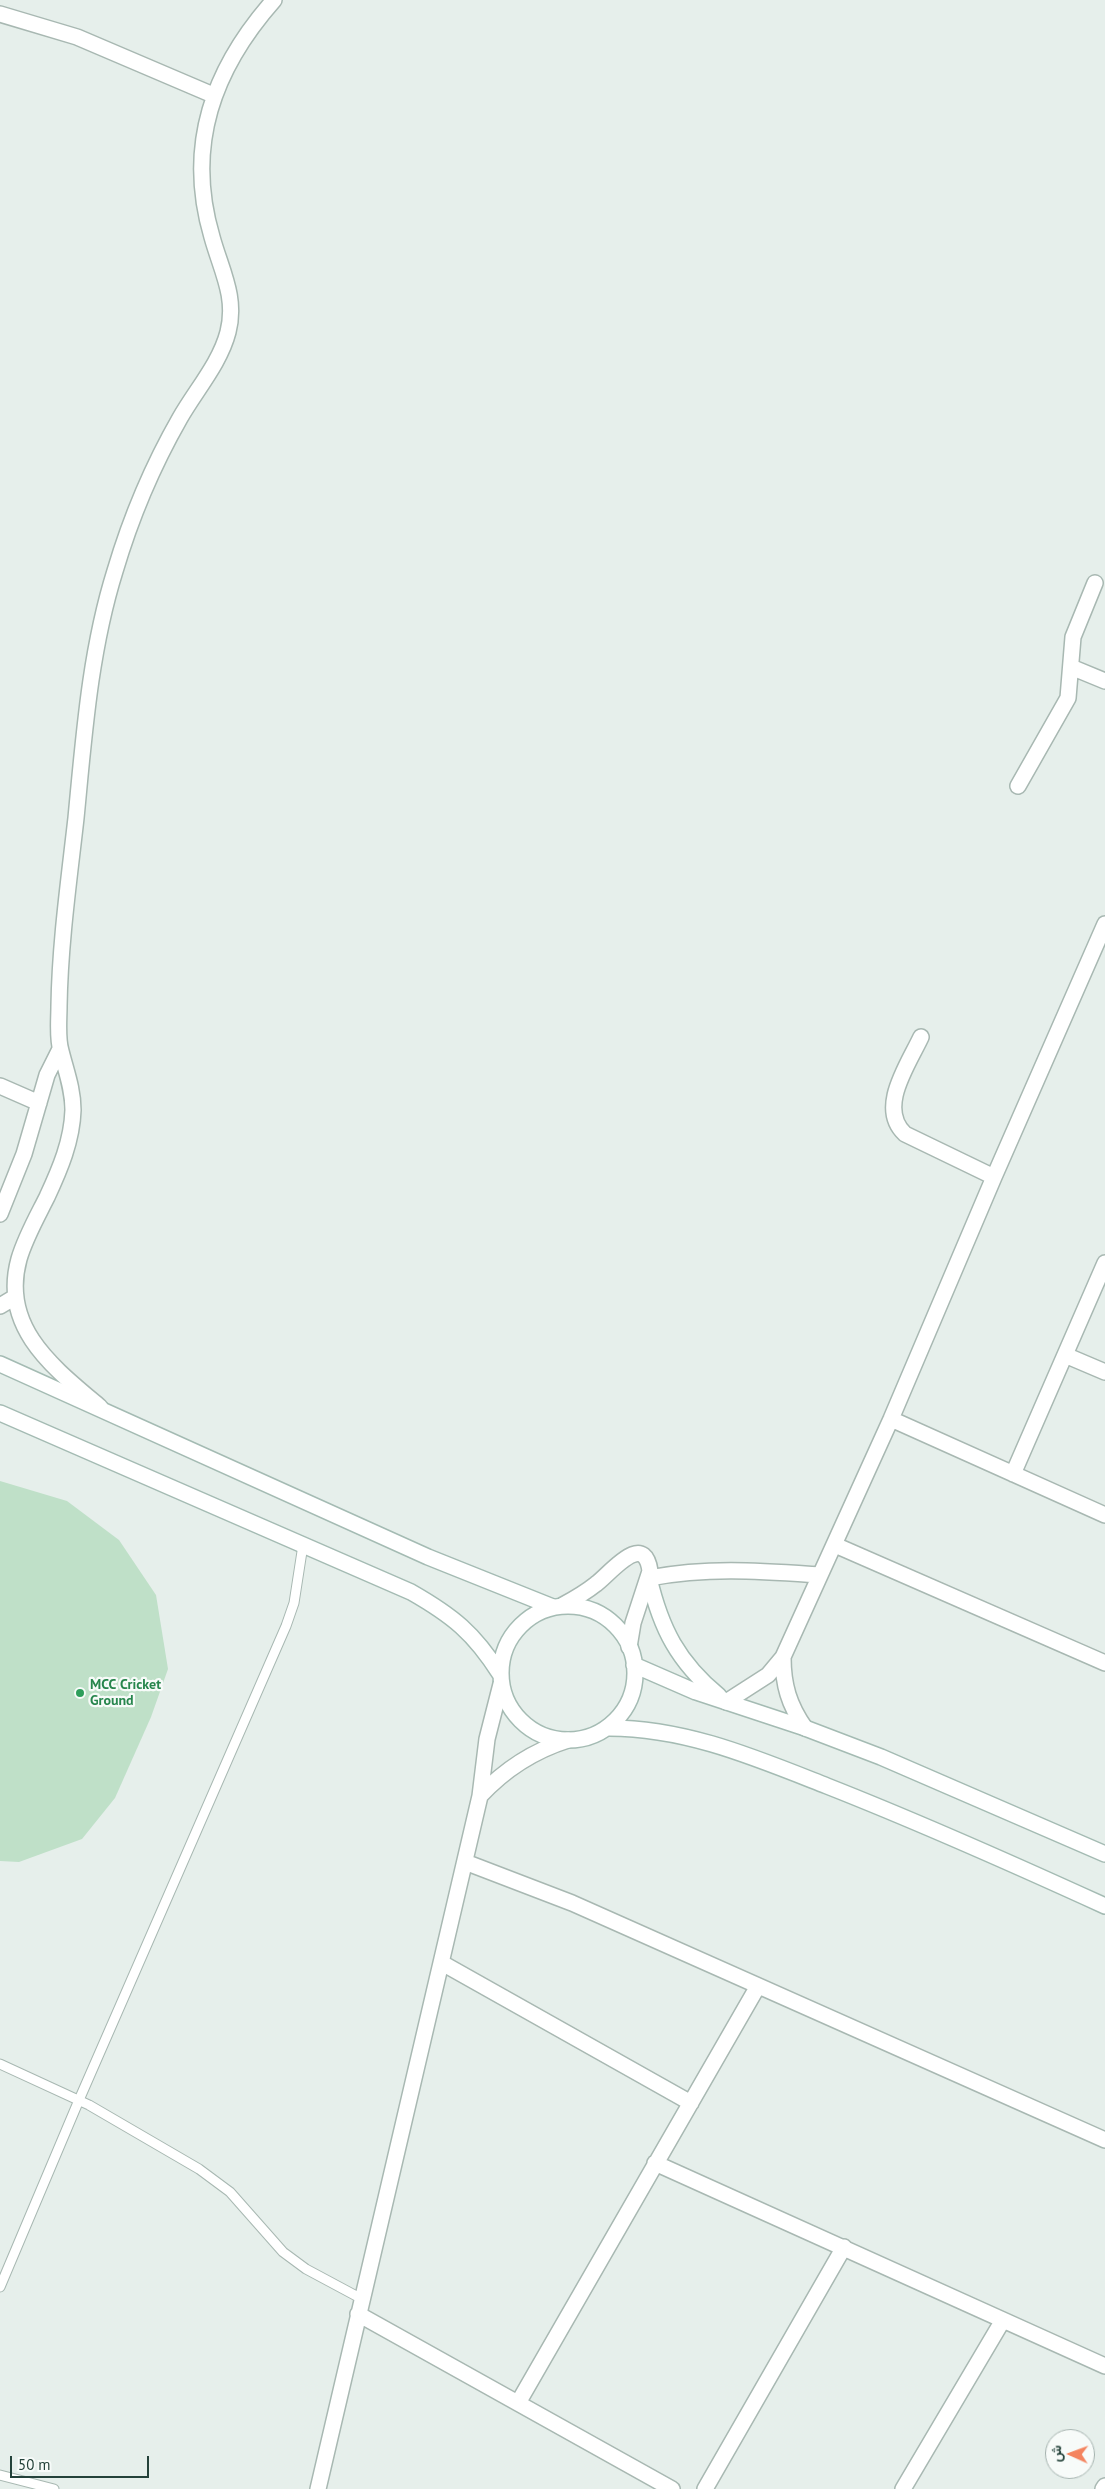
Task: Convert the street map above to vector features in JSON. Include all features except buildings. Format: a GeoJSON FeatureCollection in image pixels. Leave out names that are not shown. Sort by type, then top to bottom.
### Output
{"type":"FeatureCollection","features":[{"type":"Feature","properties":{"kind":"street"},"geometry":{"type":"LineString","coordinates":[[102,1409],[46,1362],[35,1348],[22,1324],[14,1297],[17,1262],[61,1165],[71,1126],[72,1094],[68,1071],[60,1049],[60,968],[90,683],[104,612],[123,543],[149,477],[181,416],[217,357],[229,328],[231,298],[207,221],[203,189],[202,151],[213,95],[245,35],[274,0]]}},
{"type":"Feature","properties":{"kind":"street"},"geometry":{"type":"LineString","coordinates":[[0,14],[77,37],[213,95]]}},
{"type":"Feature","properties":{"kind":"street"},"geometry":{"type":"LineString","coordinates":[[1018,786],[1065,706],[1070,690],[1075,630],[1095,583]]}},
{"type":"Feature","properties":{"kind":"street"},"geometry":{"type":"LineString","coordinates":[[1071,667],[1105,681]]}},
{"type":"Feature","properties":{"kind":"street"},"geometry":{"type":"LineString","coordinates":[[726,1702],[768,1675],[783,1657],[891,1419],[1105,924]]}},
{"type":"Feature","properties":{"kind":"street"},"geometry":{"type":"LineString","coordinates":[[921,1037],[894,1098],[892,1106],[894,1121],[905,1134],[994,1177]]}},
{"type":"Feature","properties":{"kind":"street"},"geometry":{"type":"LineString","coordinates":[[0,1214],[24,1154],[47,1075],[60,1049]]}},
{"type":"Feature","properties":{"kind":"street"},"geometry":{"type":"LineString","coordinates":[[0,1086],[38,1103]]}},
{"type":"Feature","properties":{"kind":"street"},"geometry":{"type":"LineString","coordinates":[[1014,1474],[1105,1264]]}},
{"type":"Feature","properties":{"kind":"street"},"geometry":{"type":"LineString","coordinates":[[0,1306],[14,1297]]}},
{"type":"Feature","properties":{"kind":"street"},"geometry":{"type":"LineString","coordinates":[[1065,1355],[1105,1372]]}},
{"type":"Feature","properties":{"kind":"street"},"geometry":{"type":"LineString","coordinates":[[0,1364],[428,1557],[558,1606],[582,1607],[597,1612],[616,1627],[630,1646]]}},
{"type":"Feature","properties":{"kind":"street"},"geometry":{"type":"LineString","coordinates":[[0,1413],[411,1592],[437,1607],[461,1625],[482,1646],[500,1679],[509,1706],[524,1725],[545,1736],[568,1740]]}},
{"type":"Feature","properties":{"kind":"street"},"geometry":{"type":"LineString","coordinates":[[891,1419],[1105,1515]]}},
{"type":"Feature","properties":{"kind":"street"},"geometry":{"type":"LineString","coordinates":[[835,1545],[1105,1663]]}},
{"type":"Feature","properties":{"kind":"street"},"geometry":{"type":"LineString","coordinates":[[318,2489],[480,1796],[487,1739],[504,1651],[514,1631],[532,1615],[558,1606],[598,1583],[629,1555],[641,1556],[649,1564],[649,1578],[656,1608],[667,1635],[683,1661],[703,1683],[726,1702]]}},
{"type":"Feature","properties":{"kind":"street"},"geometry":{"type":"LineString","coordinates":[[649,1578],[687,1571],[729,1569],[820,1575]]}},
{"type":"Feature","properties":{"kind":"street"},"geometry":{"type":"LineString","coordinates":[[480,1796],[511,1767],[548,1747],[568,1740],[588,1737],[606,1728],[619,1716],[629,1700],[634,1683],[634,1665],[630,1646],[633,1623],[649,1578]]}},
{"type":"Feature","properties":{"kind":"street"},"geometry":{"type":"LineString","coordinates":[[783,1657],[786,1695],[794,1712],[805,1728]]}},
{"type":"Feature","properties":{"kind":"street"},"geometry":{"type":"LineString","coordinates":[[634,1665],[696,1692],[805,1728],[954,1787],[1105,1854]]}},
{"type":"Feature","properties":{"kind":"street"},"geometry":{"type":"LineString","coordinates":[[606,1728],[660,1731],[714,1744],[912,1820],[1105,1906]]}},
{"type":"Feature","properties":{"kind":"street"},"geometry":{"type":"LineString","coordinates":[[465,1862],[572,1903],[1105,2140]]}},
{"type":"Feature","properties":{"kind":"street"},"geometry":{"type":"LineString","coordinates":[[442,1963],[691,2103]]}},
{"type":"Feature","properties":{"kind":"street"},"geometry":{"type":"LineString","coordinates":[[518,2403],[758,1986]]}},
{"type":"Feature","properties":{"kind":"street"},"geometry":{"type":"LineString","coordinates":[[656,2163],[1105,2366]]}},
{"type":"Feature","properties":{"kind":"street"},"geometry":{"type":"LineString","coordinates":[[705,2489],[844,2247]]}},
{"type":"Feature","properties":{"kind":"street"},"geometry":{"type":"LineString","coordinates":[[360,2306],[518,2403],[672,2489]]}},
{"type":"Feature","properties":{"kind":"street"},"geometry":{"type":"LineString","coordinates":[[903,2489],[1003,2320]]}},
{"type":"Feature","properties":{"kind":"lane"},"geometry":{"type":"LineString","coordinates":[[0,2287],[79,2100],[286,1626],[294,1603],[303,1545]]}},
{"type":"Feature","properties":{"kind":"lane"},"geometry":{"type":"LineString","coordinates":[[0,2064],[79,2100],[215,2180],[243,2206],[283,2252],[360,2306]]}},
{"type":"Feature","properties":{"kind":"lane"},"geometry":{"type":"LineString","coordinates":[[0,2475],[54,2489]]}},
{"type":"Feature","properties":{"kind":"green space","name":"MCC Cricket Ground"},"geometry":{"type":"Polygon","coordinates":[[[0,1481],[67,1501],[119,1540],[156,1595],[168,1669],[151,1717],[115,1798],[82,1839],[19,1862],[0,1861],[0,1481]]]}},
{"type":"Feature","properties":{"kind":"place","name":"MCC Cricket Ground"},"geometry":{"type":"Point","coordinates":[80,1693]}}]}
